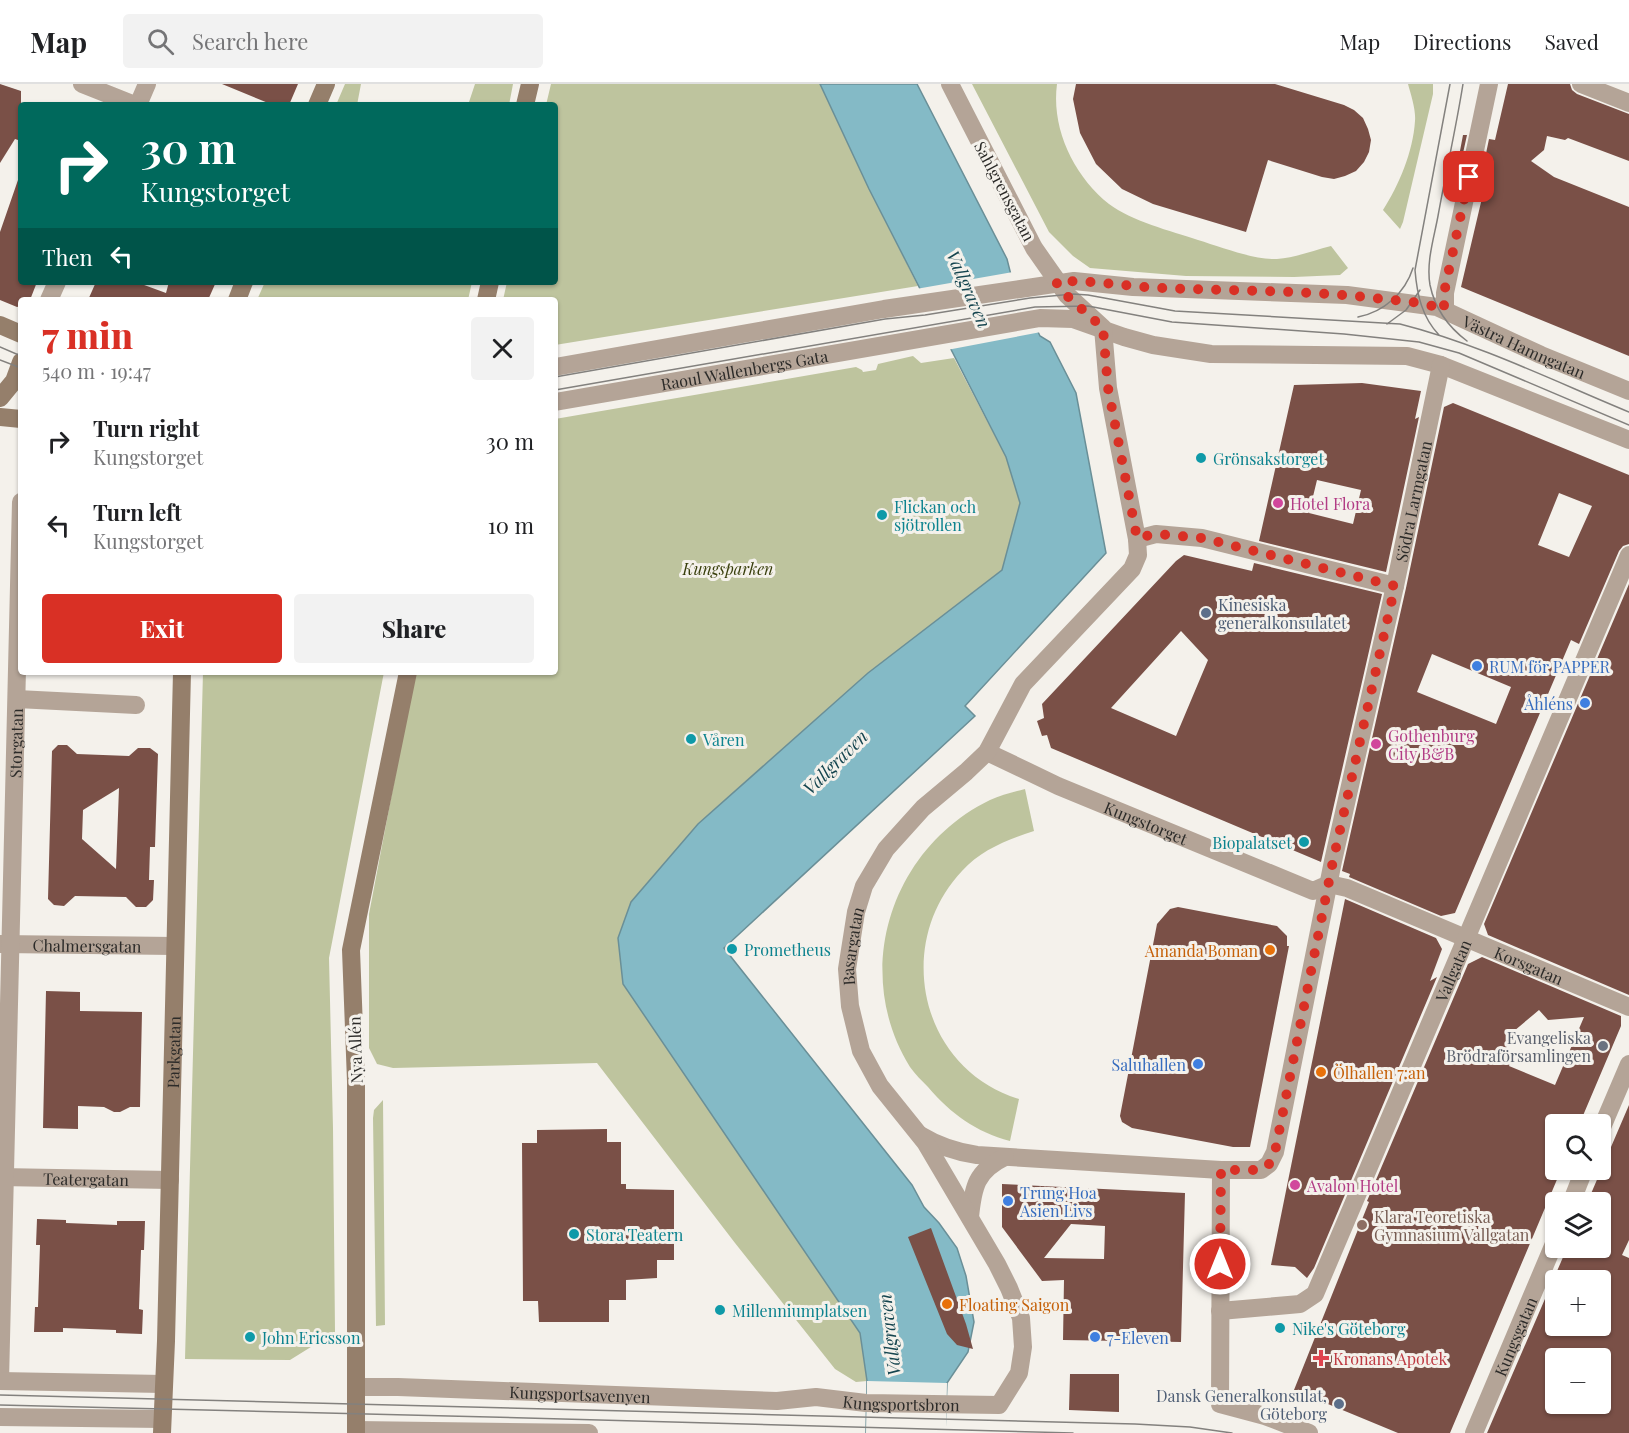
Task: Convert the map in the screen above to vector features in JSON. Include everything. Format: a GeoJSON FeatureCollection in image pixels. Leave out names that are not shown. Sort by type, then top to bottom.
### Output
{"type":"FeatureCollection","features":[{"type":"Feature","properties":{"kind":"main road"},"geometry":{"type":"LineString","coordinates":[[318,102],[326,84]]}},
{"type":"Feature","properties":{"kind":"main road"},"geometry":{"type":"LineString","coordinates":[[526,102],[530,84]]}},
{"type":"Feature","properties":{"kind":"main road"},"geometry":{"type":"LineString","coordinates":[[0,325],[18,333]]}},
{"type":"Feature","properties":{"kind":"main road"},"geometry":{"type":"LineString","coordinates":[[0,398],[8,391],[18,370]]}},
{"type":"Feature","properties":{"kind":"main road"},"geometry":{"type":"LineString","coordinates":[[0,417],[18,419]]}},
{"type":"Feature","properties":{"kind":"main road","name":"Parkgatan"},"geometry":{"type":"LineString","coordinates":[[162,1426],[182,675]]}},
{"type":"Feature","properties":{"kind":"main road","name":"Nya Allén"},"geometry":{"type":"LineString","coordinates":[[356,1432],[356,1093],[351,950],[407,675]]}},
{"type":"Feature","properties":{"kind":"street"},"geometry":{"type":"LineString","coordinates":[[82,84],[129,102]]}},
{"type":"Feature","properties":{"kind":"street"},"geometry":{"type":"LineString","coordinates":[[138,102],[147,84]]}},
{"type":"Feature","properties":{"kind":"street","name":"Sahlgrensgatan"},"geometry":{"type":"LineString","coordinates":[[950,84],[1025,232],[1061,288]]}},
{"type":"Feature","properties":{"kind":"street"},"geometry":{"type":"LineString","coordinates":[[1444,310],[1444,293],[1489,84]]}},
{"type":"Feature","properties":{"kind":"street"},"geometry":{"type":"LineString","coordinates":[[1581,84],[1629,103]]}},
{"type":"Feature","properties":{"kind":"street","name":"Västra Hamngatan"},"geometry":{"type":"LineString","coordinates":[[1032,303],[1074,281],[1133,287],[1347,295],[1412,303],[1437,307],[1541,355],[1629,391]]}},
{"type":"Feature","properties":{"kind":"street"},"geometry":{"type":"LineString","coordinates":[[1061,288],[1103,328],[1108,388],[1137,538],[1156,534],[1202,538],[1395,586]]}},
{"type":"Feature","properties":{"kind":"street"},"geometry":{"type":"LineString","coordinates":[[927,320],[1032,303]]}},
{"type":"Feature","properties":{"kind":"street"},"geometry":{"type":"LineString","coordinates":[[558,367],[927,320],[1032,303],[1124,337],[1153,345],[1211,354],[1407,356],[1441,365],[1629,440]]}},
{"type":"Feature","properties":{"kind":"street","name":"Raoul Wallenbergs Gata"},"geometry":{"type":"LineString","coordinates":[[558,401],[927,320]]}},
{"type":"Feature","properties":{"kind":"street","name":"Södra Larmgatan"},"geometry":{"type":"LineString","coordinates":[[1329,884],[1441,365]]}},
{"type":"Feature","properties":{"kind":"street","name":"Basargatan"},"geometry":{"type":"LineString","coordinates":[[999,1405],[1019,1373],[1023,1347],[1021,1318],[1005,1280],[970,1217],[919,1134],[880,1086],[861,1051],[849,1006],[847,969],[856,912],[864,886],[886,849],[923,808],[987,752],[1023,684],[1132,569],[1138,555],[1137,538]]}},
{"type":"Feature","properties":{"kind":"street","name":"Vallgatan"},"geometry":{"type":"LineString","coordinates":[[1220,1311],[1300,1304],[1315,1294],[1629,555]]}},
{"type":"Feature","properties":{"kind":"street","name":"Storgatan"},"geometry":{"type":"LineString","coordinates":[[0,1382],[5,944],[18,650]]}},
{"type":"Feature","properties":{"kind":"street"},"geometry":{"type":"LineString","coordinates":[[17,699],[136,705]]}},
{"type":"Feature","properties":{"kind":"street","name":"Kungstorget"},"geometry":{"type":"LineString","coordinates":[[987,752],[1058,786],[1313,891],[1329,884]]}},
{"type":"Feature","properties":{"kind":"street"},"geometry":{"type":"LineString","coordinates":[[919,1134],[933,1143],[957,1152],[1221,1170],[1261,1170],[1269,1164],[1275,1152],[1329,884]]}},
{"type":"Feature","properties":{"kind":"street","name":"Korsgatan"},"geometry":{"type":"LineString","coordinates":[[1329,884],[1347,888],[1629,1007]]}},
{"type":"Feature","properties":{"kind":"street","name":"Chalmersgatan"},"geometry":{"type":"LineString","coordinates":[[5,944],[175,946]]}},
{"type":"Feature","properties":{"kind":"street"},"geometry":{"type":"LineString","coordinates":[[1608,1114],[1629,1064]]}},
{"type":"Feature","properties":{"kind":"street"},"geometry":{"type":"LineString","coordinates":[[970,1217],[975,1187],[981,1174],[990,1165],[1005,1157]]}},
{"type":"Feature","properties":{"kind":"street"},"geometry":{"type":"LineString","coordinates":[[1221,1170],[1220,1404],[1265,1416],[1309,1433]]}},
{"type":"Feature","properties":{"kind":"street","name":"Teatergatan"},"geometry":{"type":"LineString","coordinates":[[3,1177],[170,1180]]}},
{"type":"Feature","properties":{"kind":"street","name":"Kungsgatan"},"geometry":{"type":"LineString","coordinates":[[1474,1433],[1548,1258]]}},
{"type":"Feature","properties":{"kind":"street"},"geometry":{"type":"LineString","coordinates":[[0,1382],[164,1384]]}},
{"type":"Feature","properties":{"kind":"street","name":"Kungsportsavenyen"},"geometry":{"type":"LineString","coordinates":[[356,1387],[777,1401],[804,1398]]}},
{"type":"Feature","properties":{"kind":"street","name":"Kungsportsbron"},"geometry":{"type":"LineString","coordinates":[[804,1398],[836,1399],[866,1404],[999,1405]]}},
{"type":"Feature","properties":{"kind":"street"},"geometry":{"type":"LineString","coordinates":[[2,1422],[162,1426]]}},
{"type":"Feature","properties":{"kind":"street"},"geometry":{"type":"LineString","coordinates":[[356,1432],[589,1433]]}},
{"type":"Feature","properties":{"kind":"green space"},"geometry":{"type":"Polygon","coordinates":[[[345,84],[361,84],[358,102],[337,102],[345,84]]]}},
{"type":"Feature","properties":{"kind":"green space"},"geometry":{"type":"Polygon","coordinates":[[[475,84],[513,84],[510,102],[469,102],[475,84]]]}},
{"type":"Feature","properties":{"kind":"green space"},"geometry":{"type":"Polygon","coordinates":[[[551,84],[820,84],[918,286],[558,345],[558,297],[504,297],[506,285],[558,285],[558,102],[547,102],[551,84]]]}},
{"type":"Feature","properties":{"kind":"green space"},"geometry":{"type":"Polygon","coordinates":[[[972,84],[1057,84],[1058,118],[1068,150],[1076,166],[1096,193],[1128,216],[1237,252],[1268,259],[1298,256],[1331,246],[1348,268],[1340,275],[1294,277],[1186,276],[1090,268],[1073,256],[1049,232],[972,84]]]}},
{"type":"Feature","properties":{"kind":"green space"},"geometry":{"type":"Polygon","coordinates":[[[1408,84],[1433,84],[1433,94],[1400,229],[1383,210],[1400,179],[1414,133],[1415,117],[1408,84]]]}},
{"type":"Feature","properties":{"kind":"green space"},"geometry":{"type":"Polygon","coordinates":[[[264,285],[471,285],[469,297],[258,297],[264,285]]]}},
{"type":"Feature","properties":{"kind":"green space","name":"Kungsparken"},"geometry":{"type":"Polygon","coordinates":[[[913,356],[921,363],[954,358],[1006,457],[1020,503],[1002,570],[868,673],[698,824],[631,902],[623,984],[860,1333],[867,1381],[856,1382],[835,1369],[597,1063],[393,1068],[377,1064],[369,1048],[369,914],[414,675],[558,675],[558,418],[856,367],[863,372],[876,370],[878,364],[913,356]]]}},
{"type":"Feature","properties":{"kind":"green space"},"geometry":{"type":"Polygon","coordinates":[[[203,675],[383,675],[329,958],[335,1332],[290,1360],[185,1359],[203,675]]]}},
{"type":"Feature","properties":{"kind":"green space"},"geometry":{"type":"Polygon","coordinates":[[[1025,789],[1034,831],[986,851],[962,871],[941,901],[928,933],[924,967],[928,1001],[939,1033],[959,1061],[985,1084],[1019,1099],[1010,1141],[986,1133],[955,1114],[910,1067],[892,1030],[884,992],[883,953],[891,916],[906,881],[927,849],[956,821],[990,800],[1025,789]]]}},
{"type":"Feature","properties":{"kind":"green space"},"geometry":{"type":"Polygon","coordinates":[[[383,1100],[385,1325],[376,1326],[373,1118],[374,1110],[383,1100]]]}},
{"type":"Feature","properties":{"kind":"water","name":"Vallgraven"},"geometry":{"type":"Polygon","coordinates":[[[820,84],[917,84],[1007,259],[1011,275],[1040,336],[1050,342],[1076,393],[1106,553],[965,706],[975,716],[724,948],[912,1185],[924,1207],[957,1248],[966,1276],[974,1322],[968,1352],[947,1383],[945,1433],[866,1433],[867,1381],[860,1333],[623,984],[618,938],[631,902],[698,824],[868,673],[1002,570],[1020,503],[1006,457],[869,189],[820,84]]]}},
{"type":"Feature","properties":{"kind":"pier"},"geometry":{"type":"Polygon","coordinates":[[[1013,272],[1041,332],[947,350],[916,289],[1013,272]]]}},
{"type":"Feature","properties":{"kind":"pier"},"geometry":{"type":"Polygon","coordinates":[[[867,1381],[947,1383],[946,1433],[866,1433],[867,1381]]]}},
{"type":"Feature","properties":{"kind":"building"},"geometry":{"type":"Polygon","coordinates":[[[0,84],[21,91],[21,102],[18,102],[18,140],[15,139],[0,163],[0,84]]]}},
{"type":"Feature","properties":{"kind":"building"},"geometry":{"type":"Polygon","coordinates":[[[222,84],[298,84],[290,102],[266,102],[222,84]]]}},
{"type":"Feature","properties":{"kind":"building"},"geometry":{"type":"Polygon","coordinates":[[[1076,84],[1275,84],[1354,110],[1363,118],[1368,129],[1371,140],[1369,152],[1356,171],[1334,179],[1268,160],[1246,232],[1153,204],[1122,189],[1096,164],[1080,133],[1073,99],[1076,84]]]}},
{"type":"Feature","properties":{"kind":"building"},"geometry":{"type":"Polygon","coordinates":[[[1508,84],[1570,84],[1572,90],[1577,94],[1629,114],[1629,161],[1568,138],[1565,140],[1547,136],[1544,150],[1531,161],[1554,177],[1629,207],[1629,356],[1461,287],[1482,198],[1477,197],[1489,139],[1495,140],[1508,84]]]}},
{"type":"Feature","properties":{"kind":"building"},"geometry":{"type":"Polygon","coordinates":[[[1463,135],[1467,135],[1454,194],[1452,193],[1463,135]]]}},
{"type":"Feature","properties":{"kind":"building"},"geometry":{"type":"Polygon","coordinates":[[[18,180],[18,285],[36,285],[31,297],[18,297],[17,307],[0,300],[0,232],[18,180]]]}},
{"type":"Feature","properties":{"kind":"building"},"geometry":{"type":"Polygon","coordinates":[[[95,285],[144,285],[166,293],[168,285],[215,285],[209,297],[89,297],[95,285]]]}},
{"type":"Feature","properties":{"kind":"building"},"geometry":{"type":"Polygon","coordinates":[[[1362,383],[1421,391],[1415,419],[1419,417],[1386,572],[1259,541],[1294,385],[1362,383]],[[1317,480],[1309,513],[1353,524],[1361,490],[1317,480]]]}},
{"type":"Feature","properties":{"kind":"building"},"geometry":{"type":"Polygon","coordinates":[[[1453,403],[1629,475],[1629,544],[1623,546],[1619,551],[1579,644],[1571,640],[1455,913],[1441,916],[1349,877],[1350,874],[1342,871],[1444,407],[1453,403]],[[1559,493],[1538,545],[1569,557],[1592,506],[1559,493]],[[1432,654],[1417,692],[1496,724],[1511,687],[1432,654]]]}},
{"type":"Feature","properties":{"kind":"building"},"geometry":{"type":"Polygon","coordinates":[[[1184,555],[1252,571],[1254,563],[1382,594],[1321,862],[1051,748],[1047,735],[1042,736],[1037,721],[1044,718],[1042,704],[1184,555]],[[1181,631],[1111,708],[1176,736],[1208,660],[1181,631]]]}},
{"type":"Feature","properties":{"kind":"building"},"geometry":{"type":"Polygon","coordinates":[[[1629,584],[1629,995],[1488,935],[1484,924],[1629,584]]]}},
{"type":"Feature","properties":{"kind":"building"},"geometry":{"type":"Polygon","coordinates":[[[58,745],[67,745],[77,754],[129,756],[138,748],[150,748],[158,754],[155,847],[150,847],[149,880],[154,880],[153,900],[146,907],[136,907],[126,897],[75,896],[64,906],[54,905],[48,899],[52,751],[58,745]],[[119,788],[83,810],[82,839],[116,869],[119,788]]]}},
{"type":"Feature","properties":{"kind":"building"},"geometry":{"type":"Polygon","coordinates":[[[1345,899],[1436,938],[1442,949],[1430,981],[1437,977],[1314,1268],[1307,1278],[1295,1267],[1271,1265],[1345,899]]]}},
{"type":"Feature","properties":{"kind":"building","name":"Saluhallen"},"geometry":{"type":"Polygon","coordinates":[[[1178,907],[1277,926],[1287,936],[1287,946],[1289,946],[1250,1147],[1233,1147],[1132,1128],[1122,1122],[1120,1116],[1157,924],[1170,909],[1178,907]]]}},
{"type":"Feature","properties":{"kind":"building"},"geometry":{"type":"Polygon","coordinates":[[[1482,957],[1621,1016],[1621,1026],[1584,1114],[1545,1114],[1545,1180],[1557,1180],[1552,1192],[1545,1192],[1545,1208],[1450,1433],[1398,1433],[1294,1390],[1369,1202],[1367,1201],[1468,964],[1482,957]],[[1539,1010],[1514,1031],[1504,1054],[1513,1058],[1509,1066],[1555,1085],[1584,1017],[1548,1020],[1539,1010]]]}},
{"type":"Feature","properties":{"kind":"building"},"geometry":{"type":"Polygon","coordinates":[[[46,991],[80,992],[80,1011],[142,1012],[140,1107],[130,1107],[114,1112],[104,1107],[78,1106],[78,1129],[43,1128],[46,991]]]}},
{"type":"Feature","properties":{"kind":"building"},"geometry":{"type":"Polygon","coordinates":[[[1629,1105],[1629,1240],[1622,1255],[1629,1258],[1629,1433],[1487,1433],[1545,1299],[1545,1336],[1611,1336],[1611,1270],[1557,1270],[1563,1258],[1611,1258],[1611,1192],[1592,1192],[1597,1180],[1611,1180],[1611,1147],[1629,1105]]]}},
{"type":"Feature","properties":{"kind":"building","name":"Stora Teatern"},"geometry":{"type":"Polygon","coordinates":[[[607,1129],[607,1142],[621,1142],[621,1184],[626,1184],[626,1189],[674,1190],[674,1260],[657,1260],[657,1278],[626,1280],[626,1300],[609,1300],[609,1322],[539,1322],[538,1301],[523,1301],[522,1143],[537,1143],[537,1130],[607,1129]]]}},
{"type":"Feature","properties":{"kind":"building"},"geometry":{"type":"Polygon","coordinates":[[[1002,1184],[1185,1193],[1181,1342],[1063,1340],[1064,1280],[1042,1281],[1002,1227],[1002,1184]],[[1071,1224],[1044,1258],[1104,1259],[1105,1226],[1071,1224]]]}},
{"type":"Feature","properties":{"kind":"building"},"geometry":{"type":"Polygon","coordinates":[[[37,1219],[66,1220],[66,1223],[117,1225],[117,1221],[145,1221],[144,1250],[141,1250],[139,1309],[143,1310],[142,1334],[116,1333],[116,1330],[63,1328],[63,1332],[34,1332],[35,1307],[38,1307],[40,1245],[36,1245],[37,1219]]]}},
{"type":"Feature","properties":{"kind":"building","name":"Floating Saigon"},"geometry":{"type":"Polygon","coordinates":[[[931,1228],[973,1349],[957,1345],[947,1334],[908,1237],[931,1228]]]}},
{"type":"Feature","properties":{"kind":"building"},"geometry":{"type":"Polygon","coordinates":[[[1070,1374],[1119,1374],[1119,1412],[1069,1410],[1070,1374]]]}},
{"type":"Feature","properties":{"kind":"tram line"},"geometry":{"type":"LineString","coordinates":[[1439,335],[1428,321],[1421,305],[1415,270],[1450,84]]}},
{"type":"Feature","properties":{"kind":"tram line"},"geometry":{"type":"LineString","coordinates":[[1463,84],[1431,250],[1429,276],[1432,294],[1439,309],[1453,329],[1467,341]]}},
{"type":"Feature","properties":{"kind":"tram line"},"geometry":{"type":"LineString","coordinates":[[1358,317],[1376,311],[1392,300],[1405,286],[1413,268]]}},
{"type":"Feature","properties":{"kind":"tram line"},"geometry":{"type":"LineString","coordinates":[[1387,324],[1406,310],[1420,290]]}},
{"type":"Feature","properties":{"kind":"tram line"},"geometry":{"type":"LineString","coordinates":[[558,376],[885,319],[1073,294],[1175,311],[1400,324],[1487,352],[1629,412]]}},
{"type":"Feature","properties":{"kind":"tram line"},"geometry":{"type":"LineString","coordinates":[[558,389],[1035,307],[1088,306],[1172,322],[1344,334],[1419,342],[1459,353],[1629,425]]}},
{"type":"Feature","properties":{"kind":"tram line"},"geometry":{"type":"LineString","coordinates":[[0,347],[18,355]]}},
{"type":"Feature","properties":{"kind":"tram line"},"geometry":{"type":"LineString","coordinates":[[0,360],[18,367]]}},
{"type":"Feature","properties":{"kind":"tram line"},"geometry":{"type":"LineString","coordinates":[[0,1395],[1135,1424],[1190,1427],[1232,1433]]}},
{"type":"Feature","properties":{"kind":"tram line"},"geometry":{"type":"LineString","coordinates":[[0,1405],[1073,1433]]}},
{"type":"Feature","properties":{"kind":"place","name":"Grönsakstorget"},"geometry":{"type":"Point","coordinates":[1201,458]}},
{"type":"Feature","properties":{"kind":"place","name":"Hotel Flora"},"geometry":{"type":"Point","coordinates":[1278,503]}},
{"type":"Feature","properties":{"kind":"place","name":"Flickan och sjötrollen"},"geometry":{"type":"Point","coordinates":[882,515]}},
{"type":"Feature","properties":{"kind":"place","name":"Kinesiska generalkonsulatet"},"geometry":{"type":"Point","coordinates":[1206,613]}},
{"type":"Feature","properties":{"kind":"place","name":"RUM för PAPPER"},"geometry":{"type":"Point","coordinates":[1477,666]}},
{"type":"Feature","properties":{"kind":"place","name":"Åhléns"},"geometry":{"type":"Point","coordinates":[1585,703]}},
{"type":"Feature","properties":{"kind":"place","name":"Våren"},"geometry":{"type":"Point","coordinates":[691,739]}},
{"type":"Feature","properties":{"kind":"place","name":"Gothenburg City B&B"},"geometry":{"type":"Point","coordinates":[1376,744]}},
{"type":"Feature","properties":{"kind":"place","name":"Biopalatset"},"geometry":{"type":"Point","coordinates":[1304,842]}},
{"type":"Feature","properties":{"kind":"place","name":"Prometheus"},"geometry":{"type":"Point","coordinates":[732,949]}},
{"type":"Feature","properties":{"kind":"place","name":"Amanda Boman"},"geometry":{"type":"Point","coordinates":[1270,950]}},
{"type":"Feature","properties":{"kind":"place","name":"Evangeliska Brödraförsamlingen"},"geometry":{"type":"Point","coordinates":[1603,1046]}},
{"type":"Feature","properties":{"kind":"place","name":"Saluhallen"},"geometry":{"type":"Point","coordinates":[1198,1064]}},
{"type":"Feature","properties":{"kind":"place","name":"Ölhallen 7:an"},"geometry":{"type":"Point","coordinates":[1321,1072]}},
{"type":"Feature","properties":{"kind":"place","name":"Avalon Hotel"},"geometry":{"type":"Point","coordinates":[1295,1185]}},
{"type":"Feature","properties":{"kind":"place","name":"Trung Hoa Asien Livs"},"geometry":{"type":"Point","coordinates":[1008,1201]}},
{"type":"Feature","properties":{"kind":"place","name":"Klara Teoretiska Gymnasium Vallgatan"},"geometry":{"type":"Point","coordinates":[1362,1225]}},
{"type":"Feature","properties":{"kind":"place","name":"Stora Teatern"},"geometry":{"type":"Point","coordinates":[574,1234]}},
{"type":"Feature","properties":{"kind":"place","name":"Floating Saigon"},"geometry":{"type":"Point","coordinates":[947,1304]}},
{"type":"Feature","properties":{"kind":"place","name":"Millenniumplatsen"},"geometry":{"type":"Point","coordinates":[720,1310]}},
{"type":"Feature","properties":{"kind":"place","name":"Nike's Göteborg"},"geometry":{"type":"Point","coordinates":[1280,1328]}},
{"type":"Feature","properties":{"kind":"place","name":"John Ericsson"},"geometry":{"type":"Point","coordinates":[250,1337]}},
{"type":"Feature","properties":{"kind":"place","name":"7-Eleven"},"geometry":{"type":"Point","coordinates":[1095,1337]}},
{"type":"Feature","properties":{"kind":"place","name":"Kronans Apotek"},"geometry":{"type":"Point","coordinates":[1321,1358]}},
{"type":"Feature","properties":{"kind":"place","name":"Dansk Generalkonsulat, Göteborg"},"geometry":{"type":"Point","coordinates":[1339,1404]}},
{"type":"Feature","properties":{"kind":"route"},"geometry":{"type":"LineString","coordinates":[[1220,1264],[1221,1170],[1261,1170],[1269,1164],[1275,1152],[1333,861],[1395,586],[1202,538],[1156,534],[1137,538],[1108,388],[1103,328],[1066,295],[1056,282],[1074,281],[1133,287],[1347,295],[1412,303],[1444,310],[1444,293],[1469,177]]}}]}
